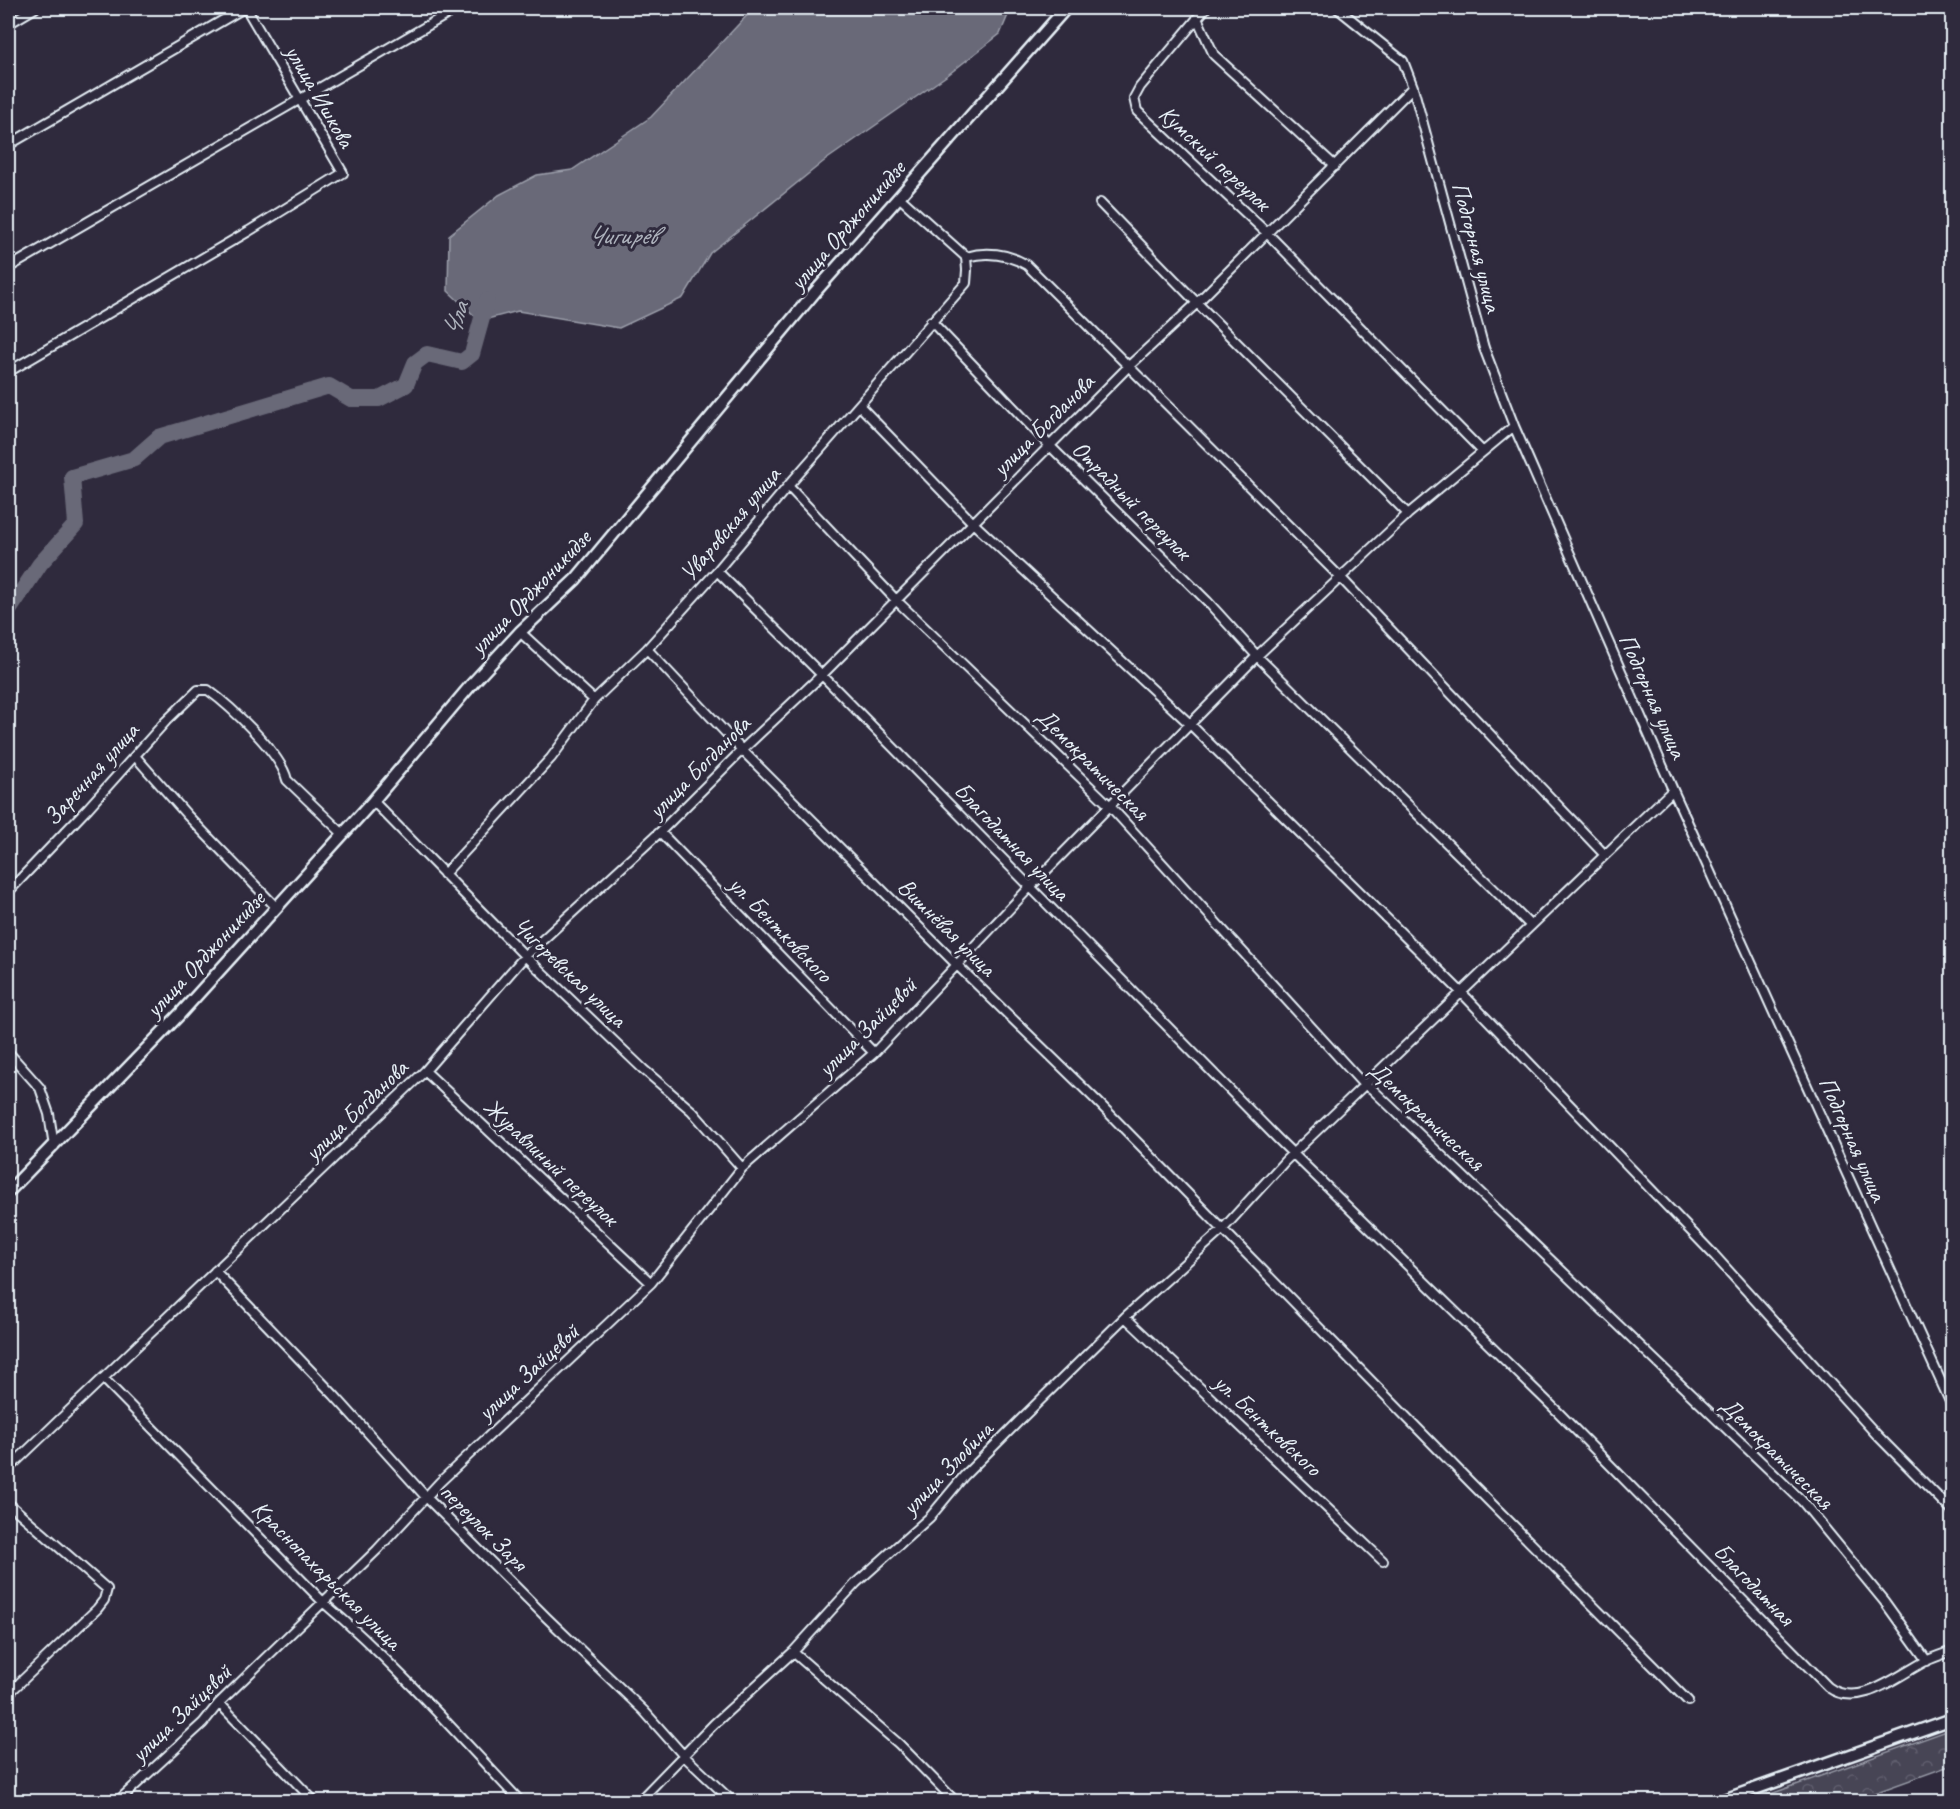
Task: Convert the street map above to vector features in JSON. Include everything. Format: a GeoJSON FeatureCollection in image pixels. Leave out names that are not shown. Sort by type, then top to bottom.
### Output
{"type":"FeatureCollection","features":[{"type":"Feature","properties":{"kind":"street"},"geometry":{"type":"LineString","coordinates":[[8,24],[35,8]]}},
{"type":"Feature","properties":{"kind":"street"},"geometry":{"type":"LineString","coordinates":[[8,145],[245,8]]}},
{"type":"Feature","properties":{"kind":"street","name":"улица Ишкова"},"geometry":{"type":"LineString","coordinates":[[8,372],[249,231],[343,173],[245,8]]}},
{"type":"Feature","properties":{"kind":"street"},"geometry":{"type":"LineString","coordinates":[[8,268],[298,98],[458,8]]}},
{"type":"Feature","properties":{"kind":"street","name":"улица Орджоникидзе"},"geometry":{"type":"LineString","coordinates":[[8,1192],[180,1014],[374,801],[471,685],[520,632],[576,579],[815,292],[1066,8]]}},
{"type":"Feature","properties":{"kind":"street"},"geometry":{"type":"LineString","coordinates":[[1206,8],[1197,18],[1214,55],[1335,166]]}},
{"type":"Feature","properties":{"kind":"street","name":"Подгорная улица"},"geometry":{"type":"LineString","coordinates":[[1337,8],[1403,61],[1413,87],[1484,348],[1514,426],[1672,790],[1953,1406]]}},
{"type":"Feature","properties":{"kind":"street","name":"Кумский переулок"},"geometry":{"type":"LineString","coordinates":[[1197,18],[1140,87],[1134,98],[1137,111],[1267,233],[1482,451]]}},
{"type":"Feature","properties":{"kind":"street","name":"улица Богданова"},"geometry":{"type":"LineString","coordinates":[[8,1469],[424,1071],[525,956],[660,832],[742,750],[822,675],[1129,366],[1197,303],[1413,87]]}},
{"type":"Feature","properties":{"kind":"street"},"geometry":{"type":"LineString","coordinates":[[899,197],[966,257],[995,254],[1014,257],[1027,265],[1341,578],[1605,855]]}},
{"type":"Feature","properties":{"kind":"street"},"geometry":{"type":"LineString","coordinates":[[1100,203],[1408,514]]}},
{"type":"Feature","properties":{"kind":"street","name":"Уваровская улица"},"geometry":{"type":"LineString","coordinates":[[444,874],[551,758],[594,700],[647,649],[717,571],[788,486],[966,283],[966,257]]}},
{"type":"Feature","properties":{"kind":"street","name":"Отрадный переулок"},"geometry":{"type":"LineString","coordinates":[[932,321],[1050,446],[1207,601],[1257,656],[1531,926]]}},
{"type":"Feature","properties":{"kind":"street"},"geometry":{"type":"LineString","coordinates":[[859,405],[973,523],[1191,725],[1461,992],[1715,1257],[1877,1435],[1953,1511]]}},
{"type":"Feature","properties":{"kind":"street","name":"улица Зайцевой"},"geometry":{"type":"LineString","coordinates":[[117,1802],[203,1723],[219,1703],[324,1603],[426,1497],[651,1283],[742,1168],[874,1053],[1109,805],[1257,656],[1408,514],[1514,426]]}},
{"type":"Feature","properties":{"kind":"street","name":"Демократическая"},"geometry":{"type":"LineString","coordinates":[[788,486],[897,600],[1109,805],[1364,1085],[1372,1089],[1802,1501],[1884,1601],[1927,1661]]}},
{"type":"Feature","properties":{"kind":"street","name":"Благодатная улица"},"geometry":{"type":"LineString","coordinates":[[717,571],[1292,1154],[1557,1411]]}},
{"type":"Feature","properties":{"kind":"street"},"geometry":{"type":"LineString","coordinates":[[520,632],[594,700]]}},
{"type":"Feature","properties":{"kind":"street","name":"Вишнёвая улица"},"geometry":{"type":"LineString","coordinates":[[647,649],[742,750],[1097,1101],[1688,1701]]}},
{"type":"Feature","properties":{"kind":"street","name":"Заречная улица"},"geometry":{"type":"LineString","coordinates":[[8,892],[166,721],[198,690],[208,690],[226,703],[278,759],[287,780],[343,834]]}},
{"type":"Feature","properties":{"kind":"street"},"geometry":{"type":"LineString","coordinates":[[135,756],[187,815],[277,908]]}},
{"type":"Feature","properties":{"kind":"street","name":"улица Злобина"},"geometry":{"type":"LineString","coordinates":[[638,1802],[714,1725],[793,1652],[856,1583],[930,1517],[964,1476],[1125,1317],[1222,1230],[1292,1154],[1672,790]]}},
{"type":"Feature","properties":{"kind":"street","name":"Чигоревская улица"},"geometry":{"type":"LineString","coordinates":[[374,801],[525,956],[643,1069],[692,1111],[742,1168]]}},
{"type":"Feature","properties":{"kind":"street","name":"ул. Бентковского"},"geometry":{"type":"LineString","coordinates":[[660,832],[874,1053]]}},
{"type":"Feature","properties":{"kind":"street"},"geometry":{"type":"LineString","coordinates":[[8,1052],[40,1088],[49,1114],[54,1146]]}},
{"type":"Feature","properties":{"kind":"street","name":"Журавлиный переулок"},"geometry":{"type":"LineString","coordinates":[[424,1071],[651,1283]]}},
{"type":"Feature","properties":{"kind":"street","name":"переулок Заря"},"geometry":{"type":"LineString","coordinates":[[215,1271],[334,1395],[426,1497],[644,1711],[684,1756],[733,1802]]}},
{"type":"Feature","properties":{"kind":"street","name":"ул. Бентковского"},"geometry":{"type":"LineString","coordinates":[[1125,1317],[1383,1561]]}},
{"type":"Feature","properties":{"kind":"street","name":"Краснопахарьская улица"},"geometry":{"type":"LineString","coordinates":[[103,1378],[324,1603],[349,1624],[450,1725],[521,1802]]}},
{"type":"Feature","properties":{"kind":"street","name":"Благодатная"},"geometry":{"type":"LineString","coordinates":[[1557,1411],[1836,1693],[1851,1695],[1879,1688],[1927,1661],[1953,1651]]}},
{"type":"Feature","properties":{"kind":"street"},"geometry":{"type":"LineString","coordinates":[[8,1503],[107,1589],[104,1600],[97,1609],[8,1694]]}},
{"type":"Feature","properties":{"kind":"street"},"geometry":{"type":"LineString","coordinates":[[793,1652],[899,1744],[956,1802]]}},
{"type":"Feature","properties":{"kind":"street"},"geometry":{"type":"LineString","coordinates":[[219,1703],[315,1802]]}},
{"type":"Feature","properties":{"kind":"street"},"geometry":{"type":"LineString","coordinates":[[1718,1802],[1953,1719]]}},
{"type":"Feature","properties":{"kind":"green space"},"geometry":{"type":"Polygon","coordinates":[[[1952,1729],[1952,1765],[1852,1801],[1751,1801],[1952,1729]]]}},
{"type":"Feature","properties":{"kind":"water","name":"Чигирёв"},"geometry":{"type":"Polygon","coordinates":[[[754,8],[1011,8],[1000,34],[949,74],[823,162],[710,253],[683,298],[619,328],[518,311],[480,321],[448,291],[449,235],[499,195],[537,175],[572,170],[651,117],[754,8]]]}},
{"type":"Feature","properties":{"kind":"waterway","name":"Чла"},"geometry":{"type":"LineString","coordinates":[[8,612],[40,564],[76,524],[72,477],[134,459],[159,437],[329,386],[351,399],[379,399],[406,385],[415,363],[427,354],[462,362],[472,354],[487,300]]}}]}
